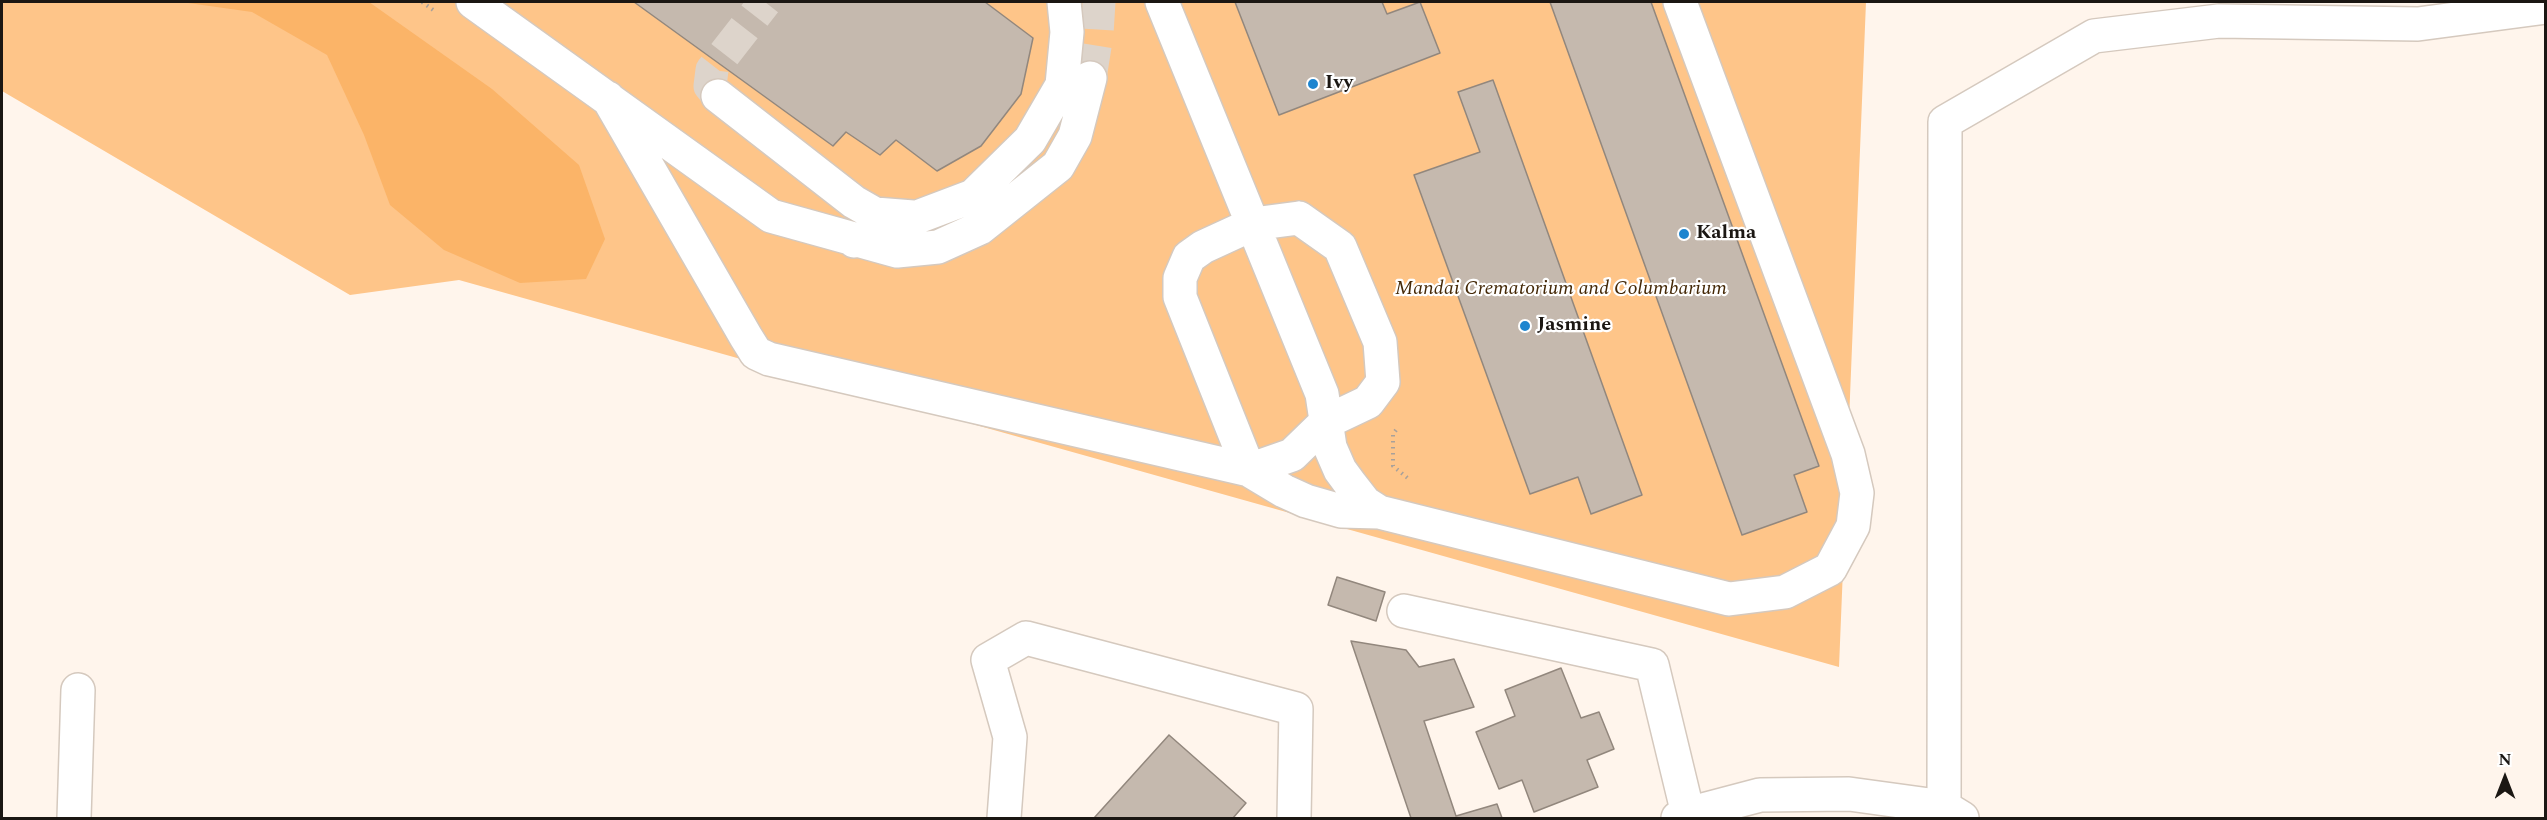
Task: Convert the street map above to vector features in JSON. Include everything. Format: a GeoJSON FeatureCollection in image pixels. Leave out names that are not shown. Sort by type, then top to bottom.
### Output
{"type":"FeatureCollection","features":[{"type":"Feature","properties":{"kind":"lane"},"geometry":{"type":"LineString","coordinates":[[472,2],[771,216],[854,241],[897,251],[938,247],[980,228],[1058,166],[1075,135],[1089,78]]}},
{"type":"Feature","properties":{"kind":"lane"},"geometry":{"type":"LineString","coordinates":[[854,241],[973,196],[1030,140],[1062,85],[1067,32],[1064,2]]}},
{"type":"Feature","properties":{"kind":"lane"},"geometry":{"type":"LineString","coordinates":[[1162,2],[1322,394],[1330,447],[1340,470],[1365,503],[1379,512]]}},
{"type":"Feature","properties":{"kind":"lane"},"geometry":{"type":"LineString","coordinates":[[608,98],[756,352],[769,359],[1249,470],[1306,501],[1341,511],[1379,512],[1729,598],[1785,592],[1830,569],[1853,526],[1857,493],[1848,454],[1680,2]]}},
{"type":"Feature","properties":{"kind":"lane"},"geometry":{"type":"LineString","coordinates":[[1404,611],[1652,664],[1683,816],[1760,795],[1849,794],[1954,813],[1945,122],[2094,36],[2219,21],[2418,24],[2546,7]]}},
{"type":"Feature","properties":{"kind":"lane"},"geometry":{"type":"LineString","coordinates":[[718,96],[854,202],[875,214],[918,217]]}},
{"type":"Feature","properties":{"kind":"lane"},"geometry":{"type":"LineString","coordinates":[[1299,218],[1340,247],[1380,342],[1383,381],[1368,402],[1326,422],[1292,455],[1249,470],[1180,297],[1180,278],[1189,257],[1196,252],[1253,224],[1299,218]]}},
{"type":"Feature","properties":{"kind":"lane"},"geometry":{"type":"LineString","coordinates":[[1004,819],[1010,737],[988,660],[1026,638],[1296,709],[1287,812]]}},
{"type":"Feature","properties":{"kind":"lane"},"geometry":{"type":"LineString","coordinates":[[74,819],[78,690]]}},
{"type":"Feature","properties":{"kind":"green space","name":"Mandai Crematorium and Columbarium"},"geometry":{"type":"Polygon","coordinates":[[[2,2],[1866,2],[1839,667],[459,280],[350,295],[2,91],[2,2]]]}},
{"type":"Feature","properties":{"kind":"shaded area"},"geometry":{"type":"Polygon","coordinates":[[[181,2],[369,2],[492,89],[579,165],[605,239],[586,279],[520,283],[444,250],[390,205],[364,135],[327,55],[252,12],[181,2]]]}},
{"type":"Feature","properties":{"kind":"building"},"geometry":{"type":"Polygon","coordinates":[[[634,2],[985,2],[1033,38],[1021,94],[981,146],[937,171],[896,140],[880,155],[846,132],[833,146],[634,2]]]}},
{"type":"Feature","properties":{"kind":"building","name":"Ivy"},"geometry":{"type":"Polygon","coordinates":[[[1235,2],[1382,2],[1387,14],[1420,2],[1440,53],[1279,115],[1235,2]]]}},
{"type":"Feature","properties":{"kind":"building","name":"Kalma"},"geometry":{"type":"Polygon","coordinates":[[[1550,2],[1651,2],[1819,466],[1794,475],[1807,512],[1742,535],[1550,2]]]}},
{"type":"Feature","properties":{"kind":"building","name":"Jasmine"},"geometry":{"type":"Polygon","coordinates":[[[1493,80],[1642,495],[1591,514],[1578,477],[1530,494],[1414,175],[1480,152],[1458,92],[1493,80]]]}},
{"type":"Feature","properties":{"kind":"building"},"geometry":{"type":"Polygon","coordinates":[[[1337,577],[1385,592],[1376,621],[1328,605],[1337,577]]]}},
{"type":"Feature","properties":{"kind":"building"},"geometry":{"type":"Polygon","coordinates":[[[1351,641],[1406,650],[1419,667],[1454,659],[1474,707],[1424,721],[1456,816],[1497,804],[1502,818],[1411,818],[1351,641]]]}},
{"type":"Feature","properties":{"kind":"building"},"geometry":{"type":"Polygon","coordinates":[[[1561,668],[1581,718],[1599,712],[1614,749],[1587,760],[1598,787],[1534,812],[1522,780],[1499,789],[1476,732],[1515,716],[1505,690],[1561,668]]]}},
{"type":"Feature","properties":{"kind":"building"},"geometry":{"type":"Polygon","coordinates":[[[1169,735],[1246,803],[1233,818],[1094,818],[1169,735]]]}},
{"type":"Feature","properties":{"kind":"tunnel"},"geometry":{"type":"LineString","coordinates":[[718,96],[710,86],[712,70],[765,2]]}},
{"type":"Feature","properties":{"kind":"tunnel"},"geometry":{"type":"LineString","coordinates":[[1090,78],[1099,2]]}},
{"type":"Feature","properties":{"kind":"place","name":"Ivy"},"geometry":{"type":"Point","coordinates":[1313,84]}},
{"type":"Feature","properties":{"kind":"place","name":"Kalma"},"geometry":{"type":"Point","coordinates":[1684,234]}},
{"type":"Feature","properties":{"kind":"place","name":"Jasmine"},"geometry":{"type":"Point","coordinates":[1525,326]}}]}
